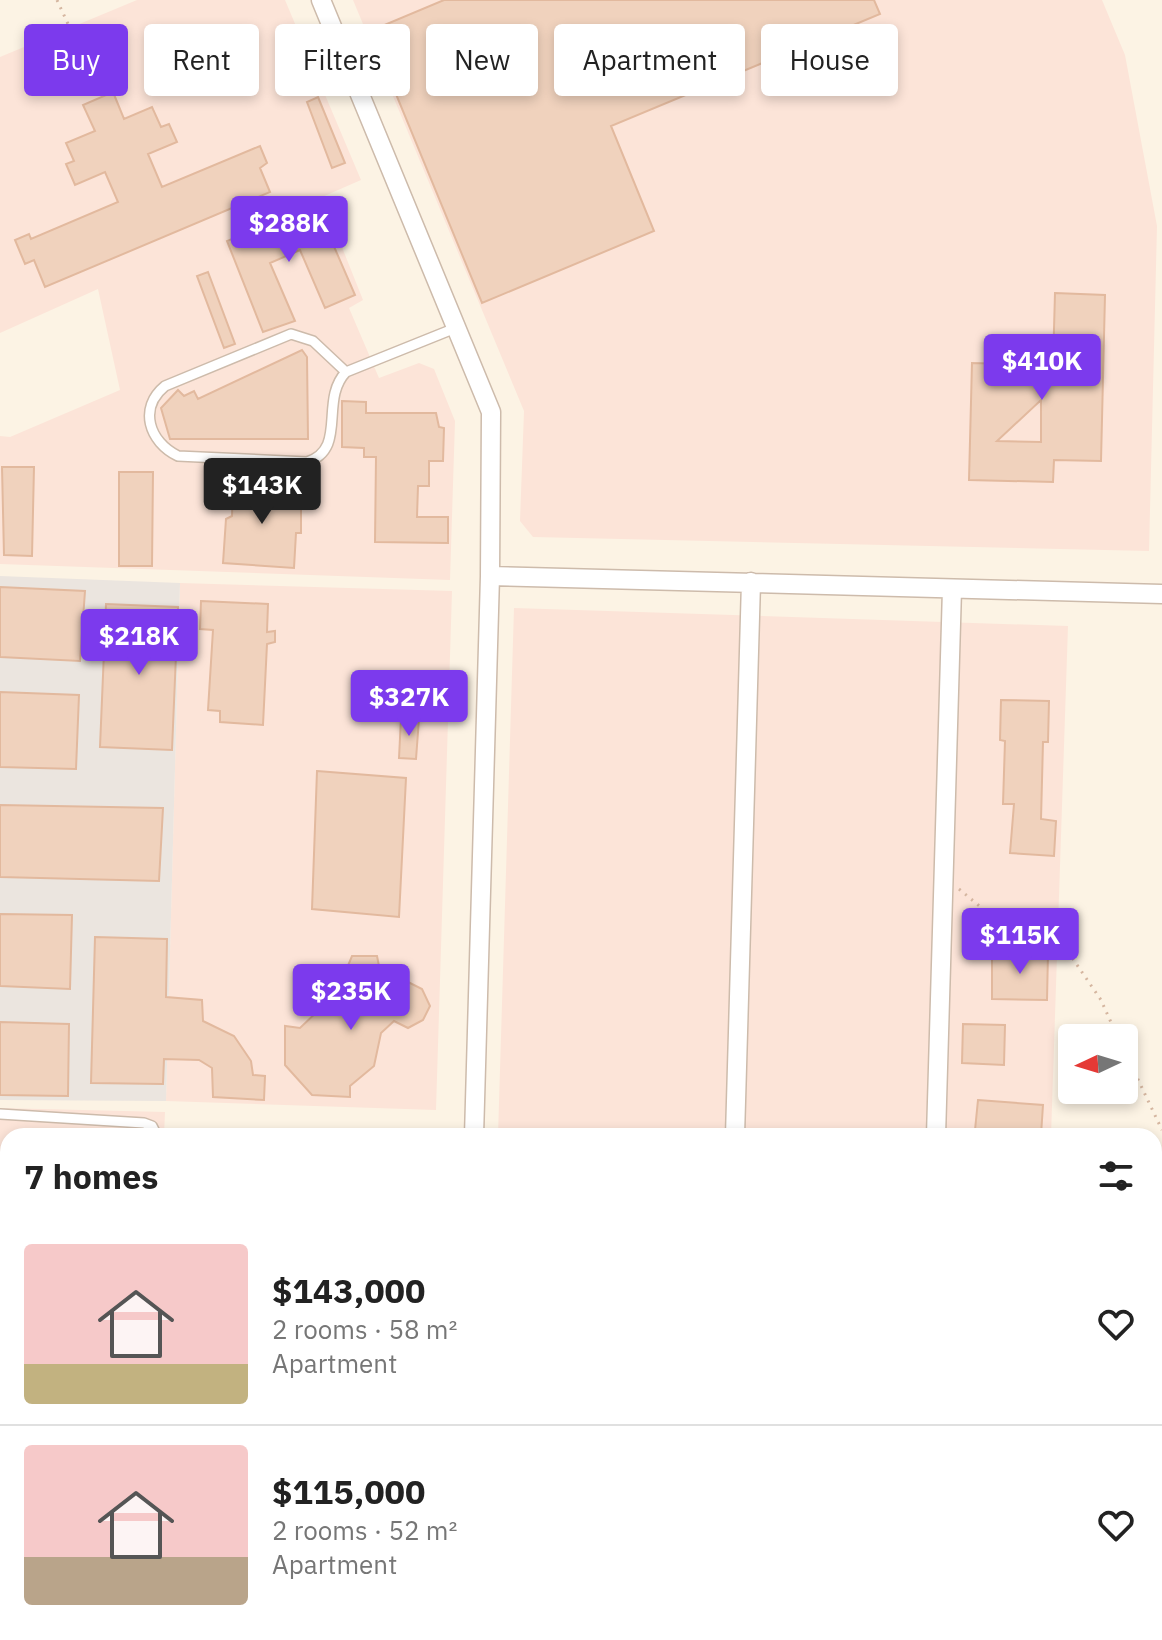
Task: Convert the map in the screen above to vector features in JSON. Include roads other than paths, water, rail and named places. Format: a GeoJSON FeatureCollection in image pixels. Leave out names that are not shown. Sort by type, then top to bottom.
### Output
{"type":"FeatureCollection","features":[{"type":"Feature","properties":{"kind":"street"},"geometry":{"type":"LineString","coordinates":[[321,0],[491,412],[490,576],[474,1128]]}},
{"type":"Feature","properties":{"kind":"street"},"geometry":{"type":"LineString","coordinates":[[490,576],[1162,594]]}},
{"type":"Feature","properties":{"kind":"street"},"geometry":{"type":"LineString","coordinates":[[735,1128],[751,582]]}},
{"type":"Feature","properties":{"kind":"street"},"geometry":{"type":"LineString","coordinates":[[936,1128],[952,589]]}},
{"type":"Feature","properties":{"kind":"lane"},"geometry":{"type":"LineString","coordinates":[[346,372],[313,341],[291,334],[165,386],[151,402],[149,423],[161,446],[178,456],[307,462],[321,458],[328,447],[334,387],[346,372],[458,327]]}},
{"type":"Feature","properties":{"kind":"lane"},"geometry":{"type":"LineString","coordinates":[[0,1114],[144,1123],[153,1128]]}}]}
